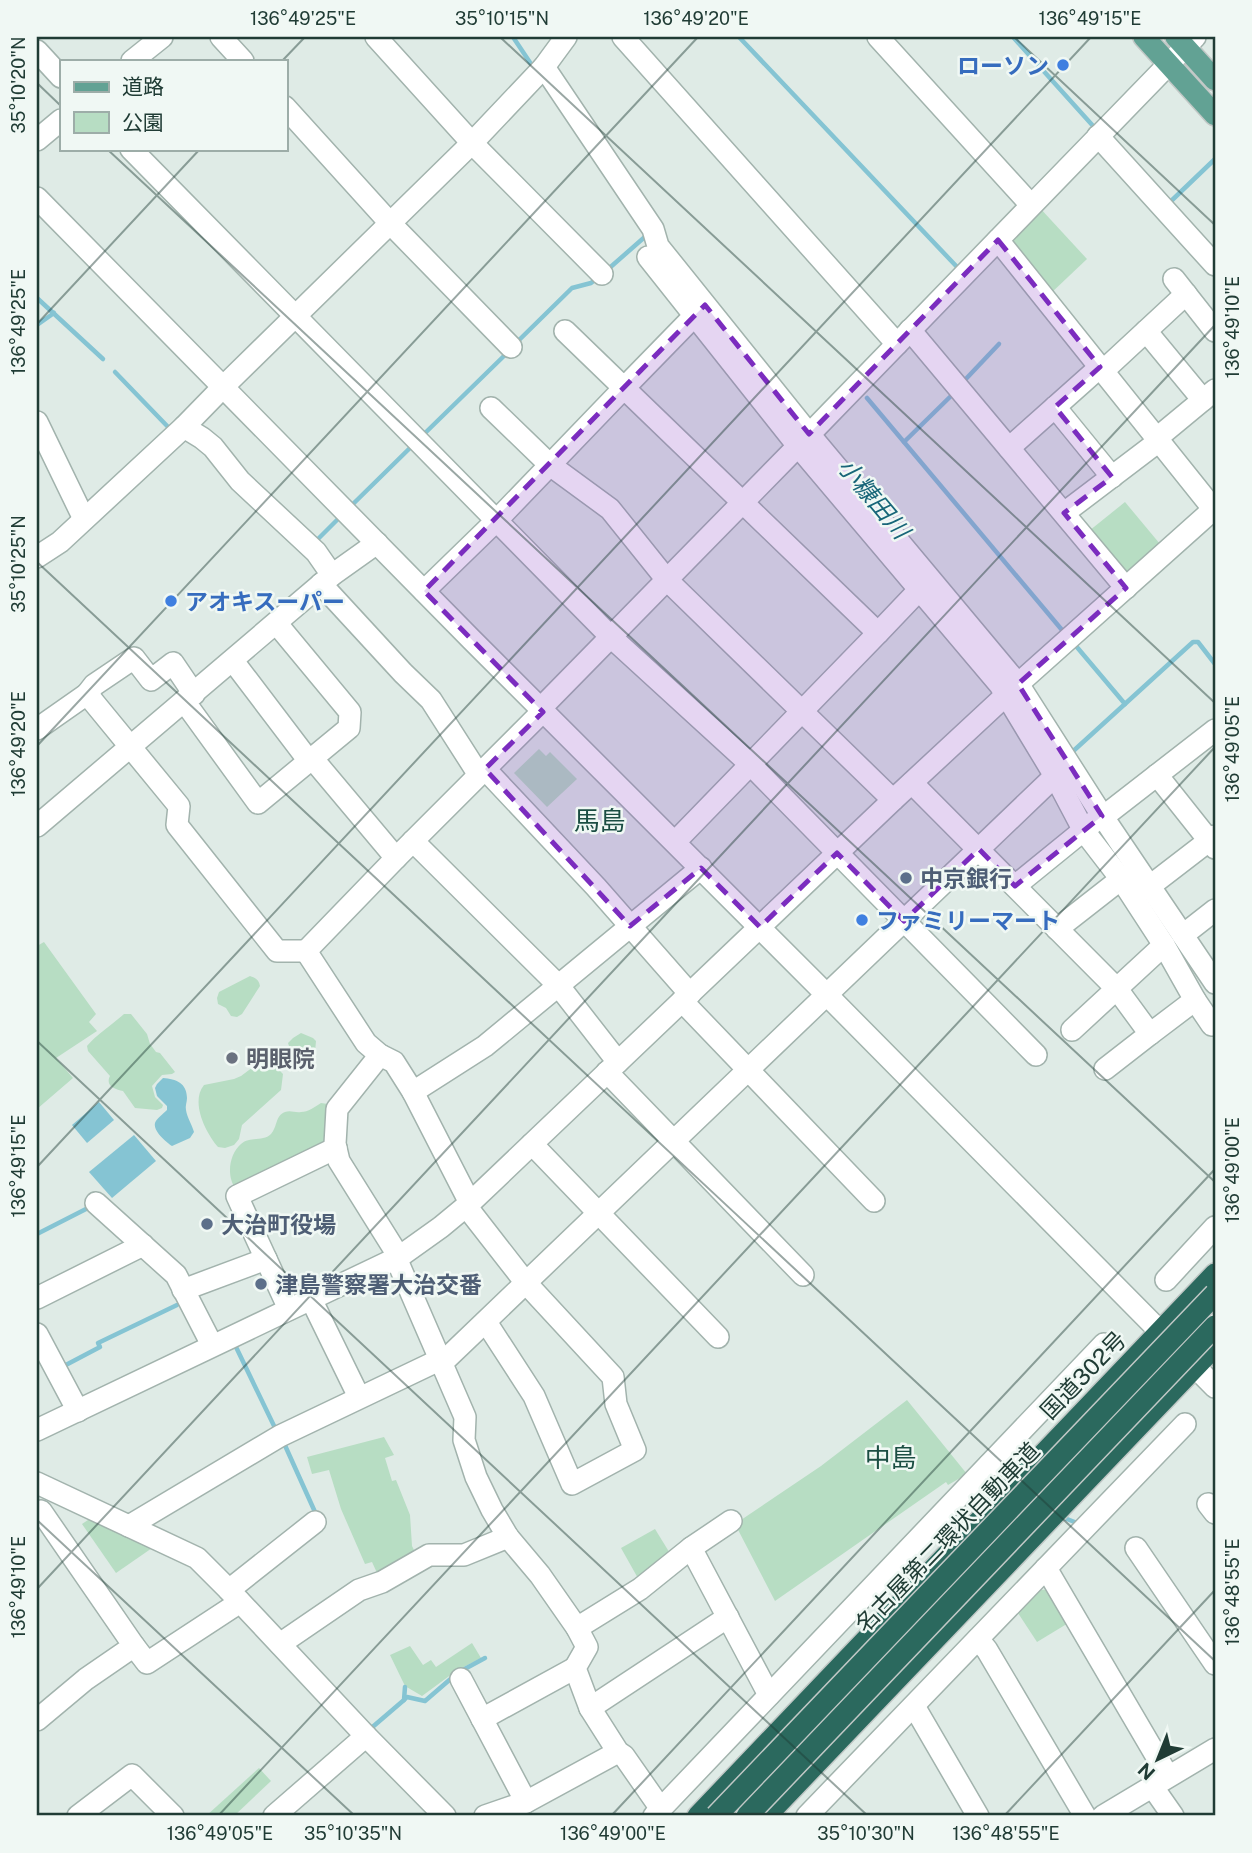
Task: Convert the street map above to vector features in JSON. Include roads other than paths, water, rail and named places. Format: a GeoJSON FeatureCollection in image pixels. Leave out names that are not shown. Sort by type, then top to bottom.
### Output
{"type":"FeatureCollection","features":[{"type":"Feature","properties":{"kind":"highway","name":"国道302号"},"geometry":{"type":"LineString","coordinates":[[706,1815],[1215,1275]]}},
{"type":"Feature","properties":{"kind":"highway","name":"名古屋第二環状自動車道"},"geometry":{"type":"LineString","coordinates":[[706,1815],[1215,1294]]}},
{"type":"Feature","properties":{"kind":"highway","name":"名古屋第二環状自動車道"},"geometry":{"type":"LineString","coordinates":[[747,1816],[1215,1326]]}},
{"type":"Feature","properties":{"kind":"highway"},"geometry":{"type":"LineString","coordinates":[[766,1816],[1215,1346]]}},
{"type":"Feature","properties":{"kind":"main road"},"geometry":{"type":"LineString","coordinates":[[1144,37],[1215,116]]}},
{"type":"Feature","properties":{"kind":"main road"},"geometry":{"type":"LineString","coordinates":[[1185,40],[1215,80]]}},
{"type":"Feature","properties":{"kind":"street"},"geometry":{"type":"LineString","coordinates":[[133,60],[162,37]]}},
{"type":"Feature","properties":{"kind":"street"},"geometry":{"type":"LineString","coordinates":[[221,37],[242,60]]}},
{"type":"Feature","properties":{"kind":"street"},"geometry":{"type":"LineString","coordinates":[[376,37],[472,143],[602,274]]}},
{"type":"Feature","properties":{"kind":"street"},"geometry":{"type":"LineString","coordinates":[[37,557],[60,542],[184,428],[472,143],[544,67],[566,37]]}},
{"type":"Feature","properties":{"kind":"street"},"geometry":{"type":"LineString","coordinates":[[622,37],[1009,448],[1126,588]]}},
{"type":"Feature","properties":{"kind":"street"},"geometry":{"type":"LineString","coordinates":[[878,37],[1031,205]]}},
{"type":"Feature","properties":{"kind":"street"},"geometry":{"type":"LineString","coordinates":[[87,694],[178,806],[177,824],[277,951],[306,951],[1168,64],[1185,40]]}},
{"type":"Feature","properties":{"kind":"street"},"geometry":{"type":"LineString","coordinates":[[37,51],[60,75]]}},
{"type":"Feature","properties":{"kind":"street"},"geometry":{"type":"LineString","coordinates":[[544,67],[653,229],[658,246],[700,311],[919,590],[1000,685],[1012,690],[1055,776],[1150,886],[1215,983]]}},
{"type":"Feature","properties":{"kind":"street"},"geometry":{"type":"LineString","coordinates":[[287,109],[390,223],[511,347]]}},
{"type":"Feature","properties":{"kind":"street"},"geometry":{"type":"LineString","coordinates":[[37,140],[60,121]]}},
{"type":"Feature","properties":{"kind":"street"},"geometry":{"type":"LineString","coordinates":[[1098,136],[1215,265]]}},
{"type":"Feature","properties":{"kind":"street"},"geometry":{"type":"LineString","coordinates":[[132,150],[496,522],[611,637],[750,764],[1036,1055]]}},
{"type":"Feature","properties":{"kind":"street"},"geometry":{"type":"LineString","coordinates":[[37,198],[424,592],[1215,1387]]}},
{"type":"Feature","properties":{"kind":"street"},"geometry":{"type":"LineString","coordinates":[[37,1430],[397,1258],[468,1205],[893,800],[1215,509],[998,240]]}},
{"type":"Feature","properties":{"kind":"street"},"geometry":{"type":"LineString","coordinates":[[648,257],[700,311]]}},
{"type":"Feature","properties":{"kind":"street"},"geometry":{"type":"LineString","coordinates":[[1009,448],[1146,331],[1180,286],[1215,331]]}},
{"type":"Feature","properties":{"kind":"street"},"geometry":{"type":"LineString","coordinates":[[424,592],[496,522],[700,311]]}},
{"type":"Feature","properties":{"kind":"street"},"geometry":{"type":"LineString","coordinates":[[565,331],[878,633]]}},
{"type":"Feature","properties":{"kind":"street"},"geometry":{"type":"LineString","coordinates":[[1064,513],[1158,440],[1209,395],[1146,331]]}},
{"type":"Feature","properties":{"kind":"street"},"geometry":{"type":"LineString","coordinates":[[1055,407],[1112,477]]}},
{"type":"Feature","properties":{"kind":"street"},"geometry":{"type":"LineString","coordinates":[[491,408],[550,465],[610,509],[667,580],[893,800]]}},
{"type":"Feature","properties":{"kind":"street"},"geometry":{"type":"LineString","coordinates":[[37,422],[84,519]]}},
{"type":"Feature","properties":{"kind":"street"},"geometry":{"type":"LineString","coordinates":[[184,428],[213,447],[240,481],[316,552],[327,580],[403,673],[431,700],[482,772],[630,926],[748,1070],[874,1201]]}},
{"type":"Feature","properties":{"kind":"street"},"geometry":{"type":"LineString","coordinates":[[803,441],[1012,690],[1095,822],[1121,879],[1212,1025]]}},
{"type":"Feature","properties":{"kind":"street"},"geometry":{"type":"LineString","coordinates":[[37,826],[327,580],[377,543]]}},
{"type":"Feature","properties":{"kind":"street"},"geometry":{"type":"LineString","coordinates":[[675,842],[919,590]]}},
{"type":"Feature","properties":{"kind":"street"},"geometry":{"type":"LineString","coordinates":[[40,719],[87,694],[94,685],[134,658],[151,680],[173,663],[189,698],[258,803],[349,728],[350,712],[277,624]]}},
{"type":"Feature","properties":{"kind":"street"},"geometry":{"type":"LineString","coordinates":[[233,661],[311,759],[396,858]]}},
{"type":"Feature","properties":{"kind":"street"},"geometry":{"type":"LineString","coordinates":[[1015,886],[1215,730]]}},
{"type":"Feature","properties":{"kind":"street"},"geometry":{"type":"LineString","coordinates":[[1150,886],[1213,841],[1157,775]]}},
{"type":"Feature","properties":{"kind":"street"},"geometry":{"type":"LineString","coordinates":[[442,1363],[1055,776]]}},
{"type":"Feature","properties":{"kind":"street"},"geometry":{"type":"LineString","coordinates":[[912,783],[1117,989],[1150,1034]]}},
{"type":"Feature","properties":{"kind":"street"},"geometry":{"type":"LineString","coordinates":[[413,841],[558,985],[613,1067],[674,1141],[803,1275]]}},
{"type":"Feature","properties":{"kind":"street"},"geometry":{"type":"LineString","coordinates":[[413,1092],[485,1046],[701,868]]}},
{"type":"Feature","properties":{"kind":"street"},"geometry":{"type":"LineString","coordinates":[[1057,929],[1121,879]]}},
{"type":"Feature","properties":{"kind":"street"},"geometry":{"type":"LineString","coordinates":[[1183,935],[1215,910]]}},
{"type":"Feature","properties":{"kind":"street"},"geometry":{"type":"LineString","coordinates":[[1073,1030],[1164,945]]}},
{"type":"Feature","properties":{"kind":"street"},"geometry":{"type":"LineString","coordinates":[[306,951],[366,1043],[394,1062],[413,1092],[468,1205],[526,1283],[613,1377],[616,1404],[635,1450],[572,1484],[534,1396],[486,1322]]}},
{"type":"Feature","properties":{"kind":"street"},"geometry":{"type":"LineString","coordinates":[[1105,1069],[1195,1000]]}},
{"type":"Feature","properties":{"kind":"street"},"geometry":{"type":"LineString","coordinates":[[380,1055],[337,1109],[336,1148],[339,1161],[397,1258],[465,1416],[464,1440],[492,1510],[508,1537],[577,1628],[587,1647],[575,1668],[482,1719]]}},
{"type":"Feature","properties":{"kind":"street"},"geometry":{"type":"LineString","coordinates":[[532,1144],[718,1337]]}},
{"type":"Feature","properties":{"kind":"street"},"geometry":{"type":"LineString","coordinates":[[289,1309],[237,1196],[336,1148]]}},
{"type":"Feature","properties":{"kind":"street"},"geometry":{"type":"LineString","coordinates":[[96,1202],[176,1275],[212,1345]]}},
{"type":"Feature","properties":{"kind":"street"},"geometry":{"type":"LineString","coordinates":[[1166,1280],[1215,1227]]}},
{"type":"Feature","properties":{"kind":"street"},"geometry":{"type":"LineString","coordinates":[[37,1298],[143,1245]]}},
{"type":"Feature","properties":{"kind":"street"},"geometry":{"type":"LineString","coordinates":[[183,1290],[266,1259]]}},
{"type":"Feature","properties":{"kind":"street"},"geometry":{"type":"LineString","coordinates":[[311,1298],[359,1397]]}},
{"type":"Feature","properties":{"kind":"street"},"geometry":{"type":"LineString","coordinates":[[37,1334],[78,1411]]}},
{"type":"Feature","properties":{"kind":"street"},"geometry":{"type":"LineString","coordinates":[[575,1668],[590,1709],[618,1752],[624,1756],[658,1813],[1104,1344]]}},
{"type":"Feature","properties":{"kind":"street"},"geometry":{"type":"LineString","coordinates":[[129,1526],[280,1436],[435,1362],[442,1363]]}},
{"type":"Feature","properties":{"kind":"street"},"geometry":{"type":"LineString","coordinates":[[807,1816],[1185,1424]]}},
{"type":"Feature","properties":{"kind":"street"},"geometry":{"type":"LineString","coordinates":[[989,1465],[1035,1464]]}},
{"type":"Feature","properties":{"kind":"street"},"geometry":{"type":"LineString","coordinates":[[1088,1480],[1099,1514]]}},
{"type":"Feature","properties":{"kind":"street"},"geometry":{"type":"LineString","coordinates":[[37,1483],[197,1558],[366,1737],[445,1816]]}},
{"type":"Feature","properties":{"kind":"street"},"geometry":{"type":"LineString","coordinates":[[64,1497],[39,1513],[147,1663],[231,1608],[234,1595],[315,1522]]}},
{"type":"Feature","properties":{"kind":"street"},"geometry":{"type":"LineString","coordinates":[[577,1628],[640,1589],[691,1548],[731,1521]]}},
{"type":"Feature","properties":{"kind":"street"},"geometry":{"type":"LineString","coordinates":[[280,1644],[359,1590],[382,1581],[429,1555],[464,1555],[508,1537]]}},
{"type":"Feature","properties":{"kind":"street"},"geometry":{"type":"LineString","coordinates":[[691,1548],[769,1695]]}},
{"type":"Feature","properties":{"kind":"street"},"geometry":{"type":"LineString","coordinates":[[1136,1548],[1215,1664]]}},
{"type":"Feature","properties":{"kind":"street"},"geometry":{"type":"LineString","coordinates":[[1046,1568],[1160,1781],[1173,1816]]}},
{"type":"Feature","properties":{"kind":"street"},"geometry":{"type":"LineString","coordinates":[[590,1709],[727,1617]]}},
{"type":"Feature","properties":{"kind":"street"},"geometry":{"type":"LineString","coordinates":[[978,1639],[1085,1816]]}},
{"type":"Feature","properties":{"kind":"street"},"geometry":{"type":"LineString","coordinates":[[37,1720],[86,1679],[134,1646]]}},
{"type":"Feature","properties":{"kind":"street"},"geometry":{"type":"LineString","coordinates":[[461,1679],[526,1802]]}},
{"type":"Feature","properties":{"kind":"street"},"geometry":{"type":"LineString","coordinates":[[914,1706],[978,1816]]}},
{"type":"Feature","properties":{"kind":"street"},"geometry":{"type":"LineString","coordinates":[[274,1816],[366,1737]]}},
{"type":"Feature","properties":{"kind":"street"},"geometry":{"type":"LineString","coordinates":[[1103,1816],[1215,1749]]}},
{"type":"Feature","properties":{"kind":"street"},"geometry":{"type":"LineString","coordinates":[[485,1816],[526,1802],[618,1752]]}},
{"type":"Feature","properties":{"kind":"street"},"geometry":{"type":"LineString","coordinates":[[698,1770],[706,1815]]}},
{"type":"Feature","properties":{"kind":"street"},"geometry":{"type":"LineString","coordinates":[[78,1816],[132,1775],[173,1816]]}},
{"type":"Feature","properties":{"kind":"street"},"geometry":{"type":"LineString","coordinates":[[801,1779],[843,1779]]}},
{"type":"Feature","properties":{"kind":"water"},"geometry":{"type":"Polygon","coordinates":[[[163,1078],[183,1085],[187,1093],[187,1113],[194,1132],[190,1138],[172,1146],[160,1136],[155,1126],[167,1110],[155,1088],[163,1078]]]}},
{"type":"Feature","properties":{"kind":"water"},"geometry":{"type":"Polygon","coordinates":[[[99,1102],[114,1120],[87,1143],[72,1125],[99,1102]]]}},
{"type":"Feature","properties":{"kind":"water"},"geometry":{"type":"Polygon","coordinates":[[[134,1135],[156,1161],[112,1198],[89,1172],[134,1135]]]}},
{"type":"Feature","properties":{"kind":"waterway"},"geometry":{"type":"LineString","coordinates":[[513,37],[533,67]]}},
{"type":"Feature","properties":{"kind":"waterway"},"geometry":{"type":"LineString","coordinates":[[739,37],[957,270]]}},
{"type":"Feature","properties":{"kind":"waterway"},"geometry":{"type":"LineString","coordinates":[[1013,37],[1094,127]]}},
{"type":"Feature","properties":{"kind":"waterway"},"geometry":{"type":"LineString","coordinates":[[1168,204],[1215,159]]}},
{"type":"Feature","properties":{"kind":"waterway"},"geometry":{"type":"LineString","coordinates":[[606,271],[647,235]]}},
{"type":"Feature","properties":{"kind":"waterway"},"geometry":{"type":"LineString","coordinates":[[515,344],[572,288],[596,279]]}},
{"type":"Feature","properties":{"kind":"waterway"},"geometry":{"type":"LineString","coordinates":[[37,298],[103,359]]}},
{"type":"Feature","properties":{"kind":"waterway"},"geometry":{"type":"LineString","coordinates":[[37,325],[54,313]]}},
{"type":"Feature","properties":{"kind":"waterway"},"geometry":{"type":"LineString","coordinates":[[963,382],[999,344]]}},
{"type":"Feature","properties":{"kind":"waterway"},"geometry":{"type":"LineString","coordinates":[[422,436],[507,353]]}},
{"type":"Feature","properties":{"kind":"waterway"},"geometry":{"type":"LineString","coordinates":[[115,372],[170,429]]}},
{"type":"Feature","properties":{"kind":"waterway"},"geometry":{"type":"LineString","coordinates":[[904,442],[953,394]]}},
{"type":"Feature","properties":{"kind":"waterway"},"geometry":{"type":"LineString","coordinates":[[867,398],[1062,630]]}},
{"type":"Feature","properties":{"kind":"waterway"},"geometry":{"type":"LineString","coordinates":[[353,504],[412,446]]}},
{"type":"Feature","properties":{"kind":"waterway"},"geometry":{"type":"LineString","coordinates":[[314,543],[338,519]]}},
{"type":"Feature","properties":{"kind":"waterway"},"geometry":{"type":"LineString","coordinates":[[1070,754],[1193,642],[1198,642],[1215,664]]}},
{"type":"Feature","properties":{"kind":"waterway"},"geometry":{"type":"LineString","coordinates":[[1076,646],[1125,704]]}},
{"type":"Feature","properties":{"kind":"waterway"},"geometry":{"type":"LineString","coordinates":[[37,1234],[86,1209]]}},
{"type":"Feature","properties":{"kind":"waterway"},"geometry":{"type":"LineString","coordinates":[[62,1367],[100,1347],[98,1343],[177,1305]]}},
{"type":"Feature","properties":{"kind":"waterway"},"geometry":{"type":"LineString","coordinates":[[236,1347],[276,1430]]}},
{"type":"Feature","properties":{"kind":"waterway"},"geometry":{"type":"LineString","coordinates":[[283,1441],[315,1512]]}},
{"type":"Feature","properties":{"kind":"waterway"},"geometry":{"type":"LineString","coordinates":[[1062,1517],[1077,1523]]}},
{"type":"Feature","properties":{"kind":"waterway"},"geometry":{"type":"LineString","coordinates":[[461,1671],[485,1658]]}},
{"type":"Feature","properties":{"kind":"waterway"},"geometry":{"type":"LineString","coordinates":[[404,1700],[407,1697],[425,1701],[454,1676]]}},
{"type":"Feature","properties":{"kind":"waterway"},"geometry":{"type":"LineString","coordinates":[[369,1730],[404,1700],[405,1687]]}},
{"type":"Feature","properties":{"kind":"place","name":"ローソン"},"geometry":{"type":"Point","coordinates":[1063,65]}},
{"type":"Feature","properties":{"kind":"place","name":"アオキスーパー"},"geometry":{"type":"Point","coordinates":[171,601]}},
{"type":"Feature","properties":{"kind":"place","name":"中京銀行"},"geometry":{"type":"Point","coordinates":[906,878]}},
{"type":"Feature","properties":{"kind":"place","name":"ファミリーマート"},"geometry":{"type":"Point","coordinates":[862,920]}},
{"type":"Feature","properties":{"kind":"place","name":"明眼院"},"geometry":{"type":"Point","coordinates":[232,1058]}},
{"type":"Feature","properties":{"kind":"place","name":"大治町役場"},"geometry":{"type":"Point","coordinates":[207,1224]}},
{"type":"Feature","properties":{"kind":"place","name":"津島警察署大治交番"},"geometry":{"type":"Point","coordinates":[261,1284]}},
{"type":"Feature","properties":{"kind":"district","name":"馬島"},"geometry":{"type":"Point","coordinates":[600,820]}},
{"type":"Feature","properties":{"kind":"district","name":"中島"},"geometry":{"type":"Point","coordinates":[891,1457]}},
{"type":"Feature","properties":{"kind":"water label","name":"小糠田川"},"geometry":{"type":"Point","coordinates":[874,498]}}]}
